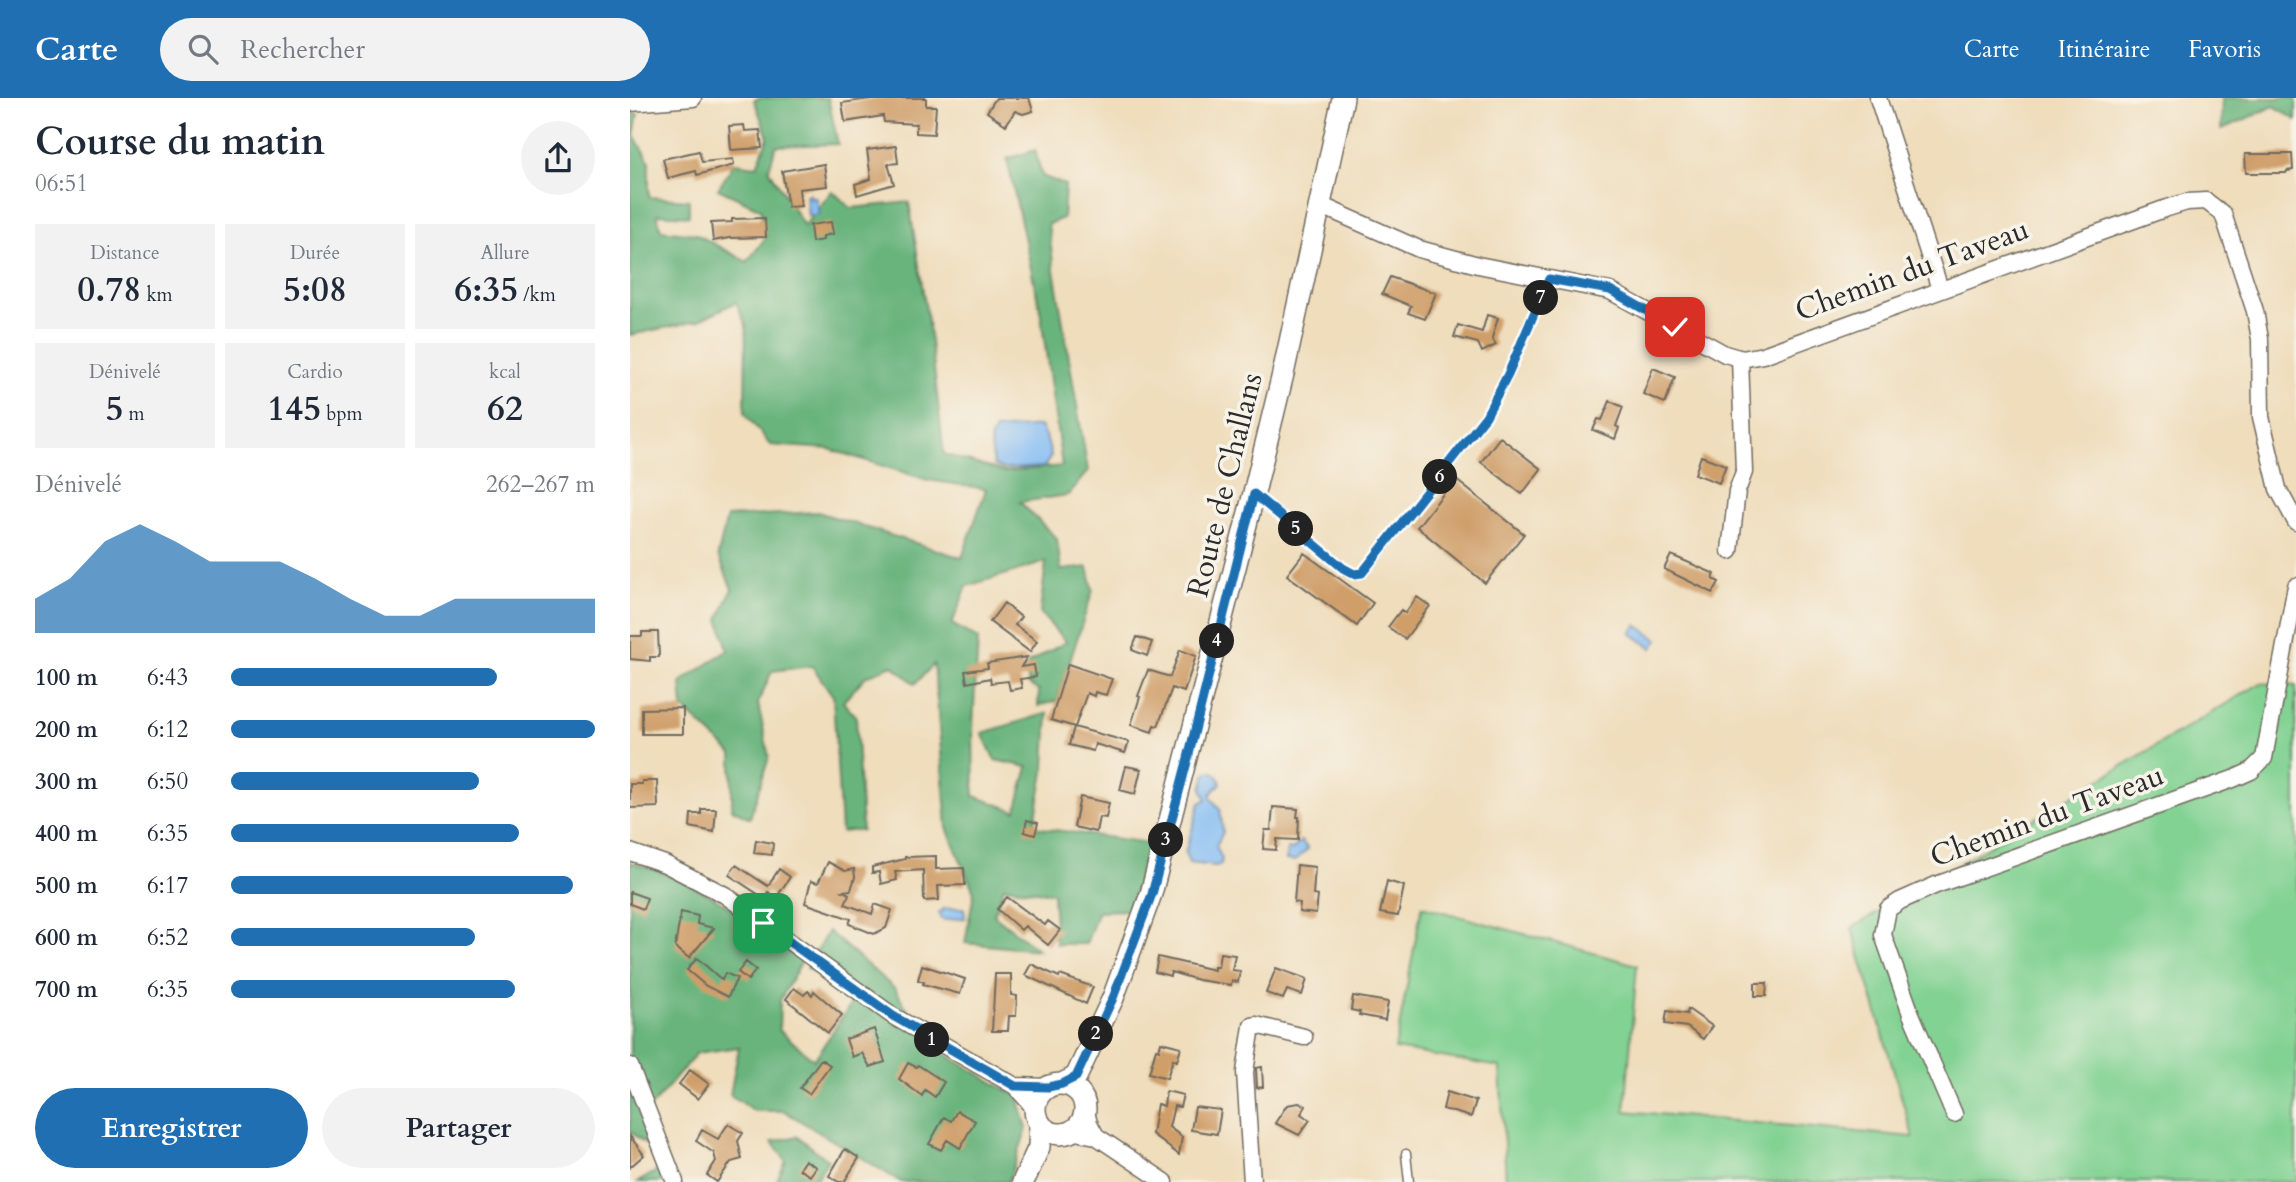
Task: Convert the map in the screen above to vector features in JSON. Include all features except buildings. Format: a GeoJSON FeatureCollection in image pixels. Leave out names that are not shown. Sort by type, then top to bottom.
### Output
{"type":"FeatureCollection","features":[{"type":"Feature","properties":{"kind":"main road","name":"Route de Challans"},"geometry":{"type":"LineString","coordinates":[[1051,1124],[1078,1126],[1083,1118],[1070,1090],[1113,998],[1152,894],[1254,494],[1343,98]]}},
{"type":"Feature","properties":{"kind":"main road","name":"Route de Challans"},"geometry":{"type":"LineString","coordinates":[[1051,1124],[1039,1097],[1070,1090]]}},
{"type":"Feature","properties":{"kind":"main road","name":"Route de Challans"},"geometry":{"type":"LineString","coordinates":[[1023,1182],[1051,1124]]}},
{"type":"Feature","properties":{"kind":"street"},"geometry":{"type":"LineString","coordinates":[[630,103],[693,98]]}},
{"type":"Feature","properties":{"kind":"street"},"geometry":{"type":"LineString","coordinates":[[1878,98],[1940,289]]}},
{"type":"Feature","properties":{"kind":"street","name":"Chemin du Taveau"},"geometry":{"type":"LineString","coordinates":[[1740,358],[1763,355],[2187,202],[2206,201],[2223,214],[2255,311],[2260,339],[2261,418],[2278,489],[2296,522]]}},
{"type":"Feature","properties":{"kind":"street"},"geometry":{"type":"LineString","coordinates":[[1320,205],[1419,249],[1478,265],[1610,290],[1702,343],[1740,358],[1744,472],[1737,491],[1730,551]]}},
{"type":"Feature","properties":{"kind":"street","name":"Chemin du Taveau"},"geometry":{"type":"LineString","coordinates":[[1954,1114],[1911,1014],[1883,935],[1888,909],[1936,885],[2251,771],[2262,761],[2266,751],[2296,586]]}},
{"type":"Feature","properties":{"kind":"street"},"geometry":{"type":"LineString","coordinates":[[630,852],[684,873],[726,895],[893,1016],[1015,1086],[1051,1124],[1096,1136],[1165,1182]]}},
{"type":"Feature","properties":{"kind":"street"},"geometry":{"type":"LineString","coordinates":[[1252,1182],[1245,1072],[1252,1027],[1256,1025],[1304,1037]]}},
{"type":"Feature","properties":{"kind":"street"},"geometry":{"type":"LineString","coordinates":[[630,1066],[675,1182]]}},
{"type":"Feature","properties":{"kind":"street"},"geometry":{"type":"LineString","coordinates":[[1015,1086],[1070,1090],[1096,1136]]}},
{"type":"Feature","properties":{"kind":"lane"},"geometry":{"type":"LineString","coordinates":[[1254,494],[1343,568],[1354,574],[1362,573],[1486,416],[1508,374],[1549,279]]}},
{"type":"Feature","properties":{"kind":"lane"},"geometry":{"type":"LineString","coordinates":[[1406,1154],[1409,1182]]}},
{"type":"Feature","properties":{"kind":"green space"},"geometry":{"type":"Polygon","coordinates":[[[828,98],[838,144],[776,146],[769,169],[804,226],[832,191],[851,208],[909,202],[931,342],[944,454],[1004,472],[1062,466],[1040,309],[1007,159],[1035,150],[1042,176],[1065,185],[1063,218],[1048,224],[1088,471],[1068,495],[1020,502],[1057,539],[1061,570],[1088,567],[1093,590],[1057,701],[1038,706],[1039,691],[1028,684],[1028,663],[1066,642],[1040,613],[1046,562],[967,586],[952,624],[978,639],[973,725],[974,796],[1016,811],[1028,767],[995,760],[982,733],[1048,713],[1045,767],[1034,827],[1149,843],[1129,910],[1098,911],[1086,944],[1056,944],[1053,893],[1004,887],[994,915],[1038,950],[965,943],[974,892],[947,828],[934,664],[915,684],[892,665],[865,677],[843,702],[856,717],[862,830],[841,832],[833,696],[812,666],[772,671],[758,703],[769,757],[750,818],[732,809],[732,754],[683,708],[681,682],[728,650],[719,619],[732,589],[718,555],[727,517],[818,512],[962,558],[986,489],[928,480],[829,449],[770,445],[745,413],[746,325],[736,302],[698,321],[630,335],[630,114],[638,114],[634,135],[649,161],[649,197],[689,200],[689,216],[657,214],[661,230],[696,234],[747,262],[766,237],[761,209],[718,189],[734,163],[757,166],[768,137],[754,100],[828,98]]]}},
{"type":"Feature","properties":{"kind":"green space"},"geometry":{"type":"Polygon","coordinates":[[[2222,98],[2296,98],[2296,120],[2274,106],[2221,130],[2222,98]]]}},
{"type":"Feature","properties":{"kind":"green space"},"geometry":{"type":"Polygon","coordinates":[[[2261,683],[2296,686],[2296,1182],[1506,1182],[1500,1067],[1395,1049],[1422,906],[1637,965],[1625,1111],[1913,1137],[1852,928],[2261,683]]]}},
{"type":"Feature","properties":{"kind":"green space"},"geometry":{"type":"Polygon","coordinates":[[[630,862],[654,869],[700,889],[742,915],[802,961],[780,1000],[779,1030],[814,1060],[853,1001],[807,968],[828,931],[895,989],[928,1044],[1018,1097],[1027,1128],[1008,1182],[901,1182],[784,1111],[755,1111],[730,1095],[739,1047],[697,1053],[644,1115],[648,1146],[630,1131],[630,862]]]}},
{"type":"Feature","properties":{"kind":"green space"},"geometry":{"type":"Polygon","coordinates":[[[797,1136],[828,1160],[814,1182],[776,1182],[786,1161],[772,1142],[797,1136]]]}},
{"type":"Feature","properties":{"kind":"green space"},"geometry":{"type":"Polygon","coordinates":[[[662,1168],[668,1182],[638,1182],[662,1168]]]}},
{"type":"Feature","properties":{"kind":"water"},"geometry":{"type":"Polygon","coordinates":[[[810,194],[811,198],[816,197],[819,214],[808,216],[806,195],[810,194]]]}},
{"type":"Feature","properties":{"kind":"water"},"geometry":{"type":"Polygon","coordinates":[[[1040,426],[1051,456],[1044,467],[1003,469],[994,465],[990,440],[995,430],[1040,426]]]}},
{"type":"Feature","properties":{"kind":"water"},"geometry":{"type":"Polygon","coordinates":[[[1637,625],[1658,640],[1652,648],[1631,633],[1637,625]]]}},
{"type":"Feature","properties":{"kind":"water"},"geometry":{"type":"Polygon","coordinates":[[[1212,771],[1221,783],[1211,794],[1220,809],[1223,832],[1216,846],[1222,859],[1221,864],[1216,866],[1189,863],[1185,853],[1200,803],[1207,799],[1202,789],[1206,773],[1212,771]]]}},
{"type":"Feature","properties":{"kind":"water"},"geometry":{"type":"Polygon","coordinates":[[[1301,841],[1308,849],[1295,861],[1286,860],[1287,849],[1292,850],[1301,841]]]}},
{"type":"Feature","properties":{"kind":"water"},"geometry":{"type":"Polygon","coordinates":[[[964,908],[965,918],[940,918],[939,912],[943,909],[964,908]]]}},
{"type":"Feature","properties":{"kind":"route"},"geometry":{"type":"LineString","coordinates":[[763,923],[893,1016],[1015,1086],[1048,1087],[1076,1077],[1113,998],[1152,894],[1254,494],[1343,568],[1354,574],[1362,573],[1486,416],[1508,374],[1549,279],[1610,290],[1675,327]]}}]}
